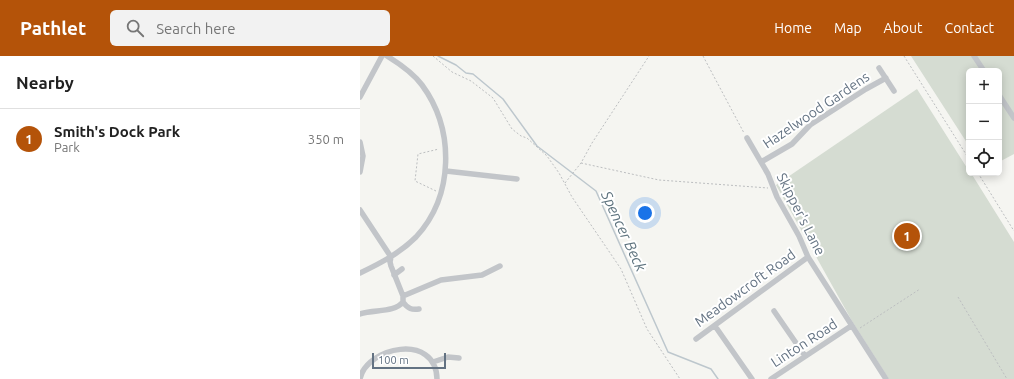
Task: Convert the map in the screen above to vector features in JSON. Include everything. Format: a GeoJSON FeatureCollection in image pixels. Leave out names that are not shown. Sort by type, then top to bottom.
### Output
{"type":"FeatureCollection","features":[{"type":"Feature","properties":{"kind":"street"},"geometry":{"type":"LineString","coordinates":[[360,97],[382,56]]}},
{"type":"Feature","properties":{"kind":"street"},"geometry":{"type":"LineString","coordinates":[[360,272],[391,258],[416,237],[429,221],[437,206],[446,171],[445,148],[439,118],[434,104],[421,84],[405,68],[387,56]]}},
{"type":"Feature","properties":{"kind":"street"},"geometry":{"type":"LineString","coordinates":[[974,56],[982,68]]}},
{"type":"Feature","properties":{"kind":"street","name":"Hazelwood Gardens"},"geometry":{"type":"LineString","coordinates":[[879,68],[894,91]]}},
{"type":"Feature","properties":{"kind":"street","name":"Hazelwood Gardens"},"geometry":{"type":"LineString","coordinates":[[761,162],[792,144],[814,122],[866,88],[886,78]]}},
{"type":"Feature","properties":{"kind":"street"},"geometry":{"type":"LineString","coordinates":[[1002,100],[1014,118]]}},
{"type":"Feature","properties":{"kind":"street","name":"Skipper's Lane"},"geometry":{"type":"LineString","coordinates":[[747,138],[768,174],[776,197],[799,236],[808,256],[886,379]]}},
{"type":"Feature","properties":{"kind":"street"},"geometry":{"type":"LineString","coordinates":[[360,142],[363,156],[360,172]]}},
{"type":"Feature","properties":{"kind":"street"},"geometry":{"type":"LineString","coordinates":[[446,171],[517,179]]}},
{"type":"Feature","properties":{"kind":"street"},"geometry":{"type":"LineString","coordinates":[[360,210],[391,258],[390,262],[394,275],[403,296],[403,302],[400,307],[360,314]]}},
{"type":"Feature","properties":{"kind":"street","name":"Meadowcroft Road"},"geometry":{"type":"LineString","coordinates":[[696,339],[808,256]]}},
{"type":"Feature","properties":{"kind":"street"},"geometry":{"type":"LineString","coordinates":[[403,296],[441,280],[482,275],[500,266]]}},
{"type":"Feature","properties":{"kind":"street"},"geometry":{"type":"LineString","coordinates":[[394,275],[402,269]]}},
{"type":"Feature","properties":{"kind":"street"},"geometry":{"type":"LineString","coordinates":[[403,302],[407,307],[413,310],[420,309]]}},
{"type":"Feature","properties":{"kind":"street"},"geometry":{"type":"LineString","coordinates":[[774,311],[805,356]]}},
{"type":"Feature","properties":{"kind":"street"},"geometry":{"type":"LineString","coordinates":[[715,326],[752,379]]}},
{"type":"Feature","properties":{"kind":"street","name":"Linton Road"},"geometry":{"type":"LineString","coordinates":[[771,379],[851,326]]}},
{"type":"Feature","properties":{"kind":"street"},"geometry":{"type":"LineString","coordinates":[[360,379],[361,369],[378,356],[388,352],[414,349],[423,352],[433,362],[437,379]]}},
{"type":"Feature","properties":{"kind":"street"},"geometry":{"type":"LineString","coordinates":[[433,362],[448,357],[458,358]]}},
{"type":"Feature","properties":{"kind":"path"},"geometry":{"type":"LineString","coordinates":[[433,56],[452,72],[471,81],[493,98],[512,129],[521,136],[527,138],[547,156],[559,172],[576,203],[621,269],[647,329],[680,379]]}},
{"type":"Feature","properties":{"kind":"path"},"geometry":{"type":"LineString","coordinates":[[565,183],[581,163],[592,143],[649,56]]}},
{"type":"Feature","properties":{"kind":"path"},"geometry":{"type":"LineString","coordinates":[[702,56],[747,138]]}},
{"type":"Feature","properties":{"kind":"path"},"geometry":{"type":"LineString","coordinates":[[904,56],[966,154]]}},
{"type":"Feature","properties":{"kind":"path"},"geometry":{"type":"LineString","coordinates":[[440,194],[415,181],[418,154],[445,148]]}},
{"type":"Feature","properties":{"kind":"path"},"geometry":{"type":"LineString","coordinates":[[581,163],[660,180],[773,188]]}},
{"type":"Feature","properties":{"kind":"path"},"geometry":{"type":"LineString","coordinates":[[980,176],[1014,231]]}},
{"type":"Feature","properties":{"kind":"path"},"geometry":{"type":"LineString","coordinates":[[855,332],[920,289]]}},
{"type":"Feature","properties":{"kind":"path"},"geometry":{"type":"LineString","coordinates":[[958,297],[1007,379]]}},
{"type":"Feature","properties":{"kind":"shaded area"},"geometry":{"type":"Polygon","coordinates":[[[911,56],[1014,56],[1014,154],[1002,160],[1002,68],[966,68],[966,141],[911,56]]]}},
{"type":"Feature","properties":{"kind":"shaded area"},"geometry":{"type":"Polygon","coordinates":[[[917,89],[966,166],[966,176],[973,176],[1014,242],[1014,379],[889,379],[852,321],[776,185],[917,89]]]}},
{"type":"Feature","properties":{"kind":"waterway","name":"Spencer Beck"},"geometry":{"type":"LineString","coordinates":[[438,56],[456,65],[466,73],[473,74],[503,99],[537,146],[596,191],[668,352],[711,369],[718,379]]}},
{"type":"Feature","properties":{"kind":"place","name":"Smith's Dock Park"},"geometry":{"type":"Point","coordinates":[907,236]}}]}
